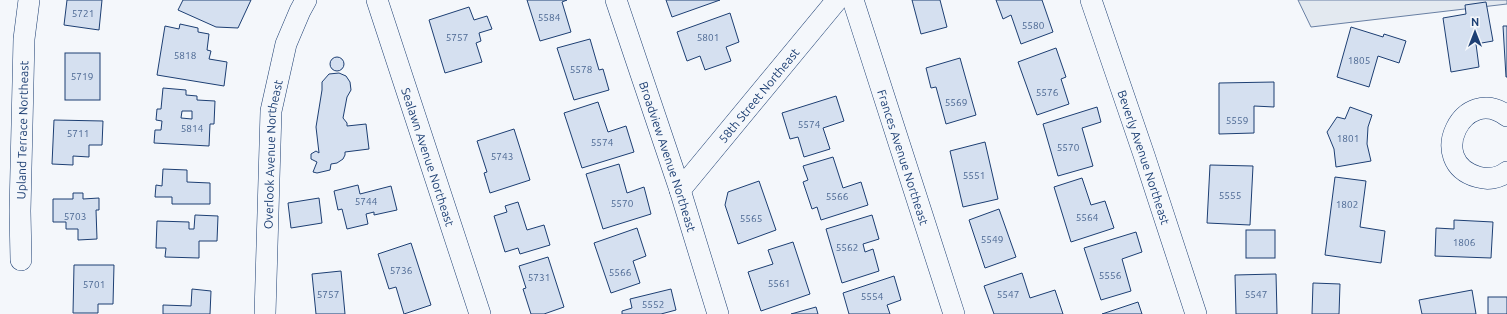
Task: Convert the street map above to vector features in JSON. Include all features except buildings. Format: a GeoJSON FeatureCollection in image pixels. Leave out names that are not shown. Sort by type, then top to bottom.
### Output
{"type":"FeatureCollection","features":[{"type":"Feature","properties":{"kind":"street","name":"Upland Terrace Northeast"},"geometry":{"type":"LineString","coordinates":[[21,260],[20,211],[24,39],[30,0]]}},
{"type":"Feature","properties":{"kind":"street","name":"Overlook Avenue Northeast"},"geometry":{"type":"LineString","coordinates":[[265,314],[271,112],[286,44],[306,0]]}},
{"type":"Feature","properties":{"kind":"street","name":"Sealawn Avenue Northeast"},"geometry":{"type":"LineString","coordinates":[[377,0],[480,314]]}},
{"type":"Feature","properties":{"kind":"street","name":"Broadview Avenue Northeast"},"geometry":{"type":"LineString","coordinates":[[616,0],[680,190],[718,314]]}},
{"type":"Feature","properties":{"kind":"street","name":"58th Street Northeast"},"geometry":{"type":"LineString","coordinates":[[680,190],[837,0]]}},
{"type":"Feature","properties":{"kind":"street","name":"Frances Avenue Northeast"},"geometry":{"type":"LineString","coordinates":[[853,0],[954,314]]}},
{"type":"Feature","properties":{"kind":"street","name":"Beverly Avenue Northeast"},"geometry":{"type":"LineString","coordinates":[[1091,0],[1196,314]]}},
{"type":"Feature","properties":{"kind":"street"},"geometry":{"type":"LineString","coordinates":[[1507,116],[1492,109],[1480,109],[1469,113],[1460,120],[1454,130],[1452,140],[1452,151],[1456,161],[1463,170],[1473,176],[1483,179],[1494,178],[1507,172]]}},
{"type":"Feature","properties":{"kind":"shaded area"},"geometry":{"type":"Polygon","coordinates":[[[1298,0],[1507,0],[1507,4],[1311,27],[1298,0]]]}}]}
